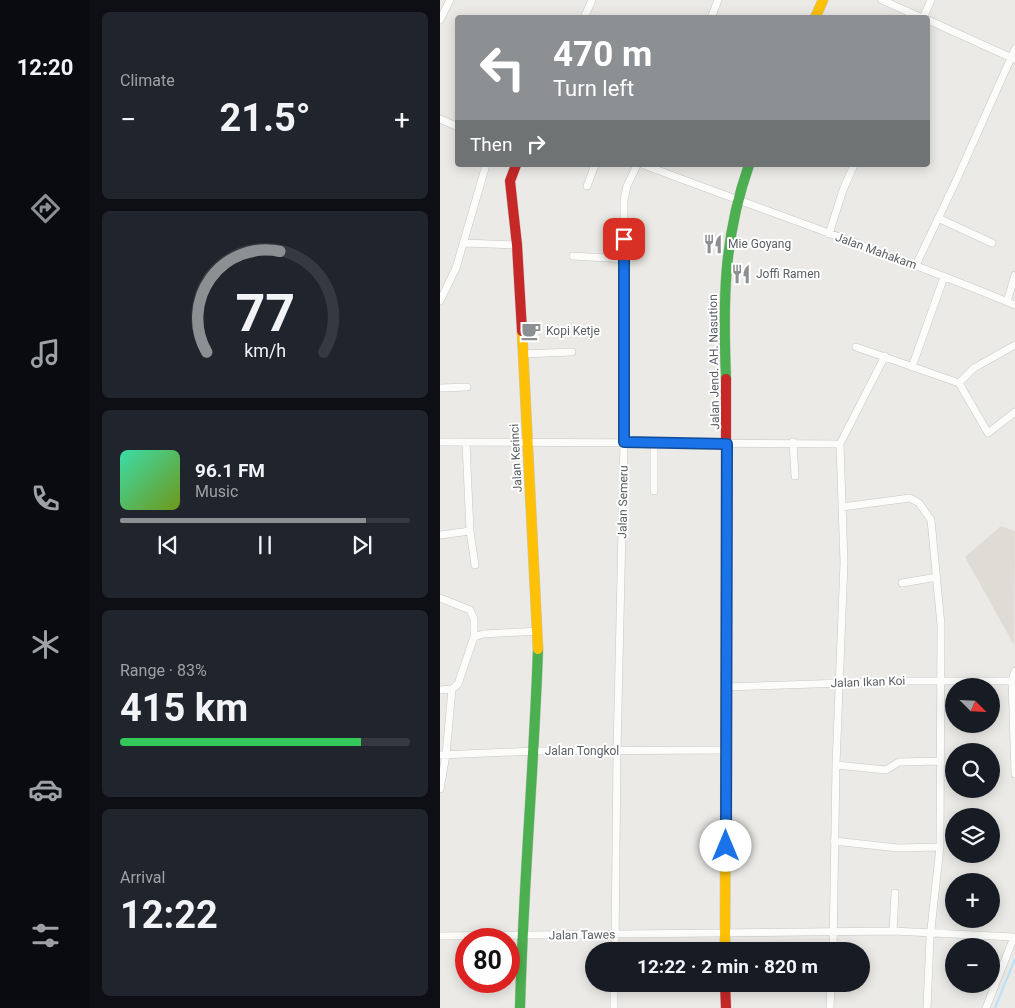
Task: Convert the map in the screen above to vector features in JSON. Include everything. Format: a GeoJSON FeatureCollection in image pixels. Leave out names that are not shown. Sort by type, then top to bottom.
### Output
{"type":"FeatureCollection","features":[{"type":"Feature","properties":{"kind":"main road"},"geometry":{"type":"LineString","coordinates":[[816,15],[823,0]]}},
{"type":"Feature","properties":{"kind":"main road","name":"Jalan Kerinci"},"geometry":{"type":"LineString","coordinates":[[515,167],[510,181],[517,246],[539,631],[535,751],[522,936],[520,1008]]}},
{"type":"Feature","properties":{"kind":"main road","name":"Jalan Jend. AH. Nasution"},"geometry":{"type":"LineString","coordinates":[[725,942],[727,444],[725,280],[729,229],[735,200],[748,167]]}},
{"type":"Feature","properties":{"kind":"main road"},"geometry":{"type":"LineString","coordinates":[[726,992],[726,1008]]}},
{"type":"Feature","properties":{"kind":"street"},"geometry":{"type":"LineString","coordinates":[[440,20],[450,0]]}},
{"type":"Feature","properties":{"kind":"street"},"geometry":{"type":"LineString","coordinates":[[585,15],[592,0]]}},
{"type":"Feature","properties":{"kind":"street"},"geometry":{"type":"LineString","coordinates":[[712,15],[718,0]]}},
{"type":"Feature","properties":{"kind":"street"},"geometry":{"type":"LineString","coordinates":[[882,0],[915,15]]}},
{"type":"Feature","properties":{"kind":"street"},"geometry":{"type":"LineString","coordinates":[[924,15],[931,0]]}},
{"type":"Feature","properties":{"kind":"street"},"geometry":{"type":"LineString","coordinates":[[930,21],[1013,59]]}},
{"type":"Feature","properties":{"kind":"street"},"geometry":{"type":"LineString","coordinates":[[916,266],[1013,59],[1015,50]]}},
{"type":"Feature","properties":{"kind":"street"},"geometry":{"type":"LineString","coordinates":[[440,119],[455,126]]}},
{"type":"Feature","properties":{"kind":"street"},"geometry":{"type":"LineString","coordinates":[[440,301],[454,273],[485,167]]}},
{"type":"Feature","properties":{"kind":"street"},"geometry":{"type":"LineString","coordinates":[[587,186],[594,167]]}},
{"type":"Feature","properties":{"kind":"street","name":"Jalan Semeru"},"geometry":{"type":"LineString","coordinates":[[616,942],[617,751],[624,442],[624,200],[627,186],[636,167]]}},
{"type":"Feature","properties":{"kind":"street","name":"Jalan Mahakam"},"geometry":{"type":"LineString","coordinates":[[649,167],[916,266],[1015,305]]}},
{"type":"Feature","properties":{"kind":"street"},"geometry":{"type":"LineString","coordinates":[[829,234],[843,190],[853,167]]}},
{"type":"Feature","properties":{"kind":"street"},"geometry":{"type":"LineString","coordinates":[[938,218],[992,243]]}},
{"type":"Feature","properties":{"kind":"street"},"geometry":{"type":"LineString","coordinates":[[464,243],[517,246]]}},
{"type":"Feature","properties":{"kind":"street"},"geometry":{"type":"LineString","coordinates":[[573,256],[624,260]]}},
{"type":"Feature","properties":{"kind":"street"},"geometry":{"type":"LineString","coordinates":[[1007,302],[1015,275]]}},
{"type":"Feature","properties":{"kind":"street"},"geometry":{"type":"LineString","coordinates":[[912,367],[944,277]]}},
{"type":"Feature","properties":{"kind":"street"},"geometry":{"type":"LineString","coordinates":[[959,383],[974,368],[1015,345]]}},
{"type":"Feature","properties":{"kind":"street"},"geometry":{"type":"LineString","coordinates":[[856,347],[959,383],[988,432],[1015,412]]}},
{"type":"Feature","properties":{"kind":"street"},"geometry":{"type":"LineString","coordinates":[[522,354],[572,352]]}},
{"type":"Feature","properties":{"kind":"street"},"geometry":{"type":"LineString","coordinates":[[833,942],[836,764],[844,578],[840,444],[885,356]]}},
{"type":"Feature","properties":{"kind":"street"},"geometry":{"type":"LineString","coordinates":[[440,388],[467,387]]}},
{"type":"Feature","properties":{"kind":"street"},"geometry":{"type":"LineString","coordinates":[[440,442],[727,444],[793,442],[840,444]]}},
{"type":"Feature","properties":{"kind":"street"},"geometry":{"type":"LineString","coordinates":[[466,442],[470,531],[475,565]]}},
{"type":"Feature","properties":{"kind":"street"},"geometry":{"type":"LineString","coordinates":[[793,442],[795,476]]}},
{"type":"Feature","properties":{"kind":"street"},"geometry":{"type":"LineString","coordinates":[[654,444],[654,491]]}},
{"type":"Feature","properties":{"kind":"street"},"geometry":{"type":"LineString","coordinates":[[842,507],[910,498],[919,503],[931,520],[940,625],[940,847],[931,931],[927,1008]]}},
{"type":"Feature","properties":{"kind":"street"},"geometry":{"type":"LineString","coordinates":[[440,535],[470,531]]}},
{"type":"Feature","properties":{"kind":"street"},"geometry":{"type":"LineString","coordinates":[[902,583],[937,577]]}},
{"type":"Feature","properties":{"kind":"street"},"geometry":{"type":"LineString","coordinates":[[440,598],[470,610],[474,619],[474,637],[458,684],[452,689],[440,690]]}},
{"type":"Feature","properties":{"kind":"street"},"geometry":{"type":"LineString","coordinates":[[474,637],[484,634],[539,631]]}},
{"type":"Feature","properties":{"kind":"street"},"geometry":{"type":"LineString","coordinates":[[1015,672],[1012,681],[1015,774]]}},
{"type":"Feature","properties":{"kind":"street","name":"Jalan Ikan Koi"},"geometry":{"type":"LineString","coordinates":[[725,687],[940,680],[1012,681]]}},
{"type":"Feature","properties":{"kind":"street"},"geometry":{"type":"LineString","coordinates":[[440,789],[452,689]]}},
{"type":"Feature","properties":{"kind":"street","name":"Jalan Tongkol"},"geometry":{"type":"LineString","coordinates":[[443,755],[535,751],[725,750]]}},
{"type":"Feature","properties":{"kind":"street"},"geometry":{"type":"LineString","coordinates":[[836,764],[886,770],[899,762],[940,762]]}},
{"type":"Feature","properties":{"kind":"street"},"geometry":{"type":"LineString","coordinates":[[834,841],[898,848],[940,847]]}},
{"type":"Feature","properties":{"kind":"street"},"geometry":{"type":"LineString","coordinates":[[892,931],[895,893]]}},
{"type":"Feature","properties":{"kind":"street","name":"Jalan Tawes"},"geometry":{"type":"LineString","coordinates":[[440,936],[892,931],[931,931],[1015,936]]}},
{"type":"Feature","properties":{"kind":"street"},"geometry":{"type":"LineString","coordinates":[[986,1008],[1015,936]]}},
{"type":"Feature","properties":{"kind":"street"},"geometry":{"type":"LineString","coordinates":[[614,992],[614,1008]]}},
{"type":"Feature","properties":{"kind":"street"},"geometry":{"type":"LineString","coordinates":[[830,1008],[831,992]]}},
{"type":"Feature","properties":{"kind":"shaded area"},"geometry":{"type":"Polygon","coordinates":[[[1001,526],[1015,531],[1014,645],[965,557],[1001,526]]]}},
{"type":"Feature","properties":{"kind":"waterway"},"geometry":{"type":"LineString","coordinates":[[995,1008],[1015,959]]}},
{"type":"Feature","properties":{"kind":"traffic: fast"},"geometry":{"type":"LineString","coordinates":[[726,379],[725,297],[727,271],[734,219],[748,167]]}},
{"type":"Feature","properties":{"kind":"traffic: fast"},"geometry":{"type":"LineString","coordinates":[[520,1008],[538,649]]}},
{"type":"Feature","properties":{"kind":"traffic: slow"},"geometry":{"type":"LineString","coordinates":[[816,15],[823,0]]}},
{"type":"Feature","properties":{"kind":"traffic: slow"},"geometry":{"type":"LineString","coordinates":[[522,331],[538,649]]}},
{"type":"Feature","properties":{"kind":"traffic: slow"},"geometry":{"type":"LineString","coordinates":[[725,942],[726,595]]}},
{"type":"Feature","properties":{"kind":"traffic: jam"},"geometry":{"type":"LineString","coordinates":[[515,167],[510,181],[517,245],[522,331]]}},
{"type":"Feature","properties":{"kind":"traffic: jam"},"geometry":{"type":"LineString","coordinates":[[726,379],[726,595]]}},
{"type":"Feature","properties":{"kind":"traffic: jam"},"geometry":{"type":"LineString","coordinates":[[725,992],[726,1008]]}},
{"type":"Feature","properties":{"kind":"place","name":"Mie Goyang"},"geometry":{"type":"Point","coordinates":[713,244]}},
{"type":"Feature","properties":{"kind":"place","name":"Joffi Ramen"},"geometry":{"type":"Point","coordinates":[741,274]}},
{"type":"Feature","properties":{"kind":"place","name":"Kopi Ketje"},"geometry":{"type":"Point","coordinates":[531,331]}},
{"type":"Feature","properties":{"kind":"route"},"geometry":{"type":"LineString","coordinates":[[624,239],[624,442],[727,444],[726,846]]}}]}
